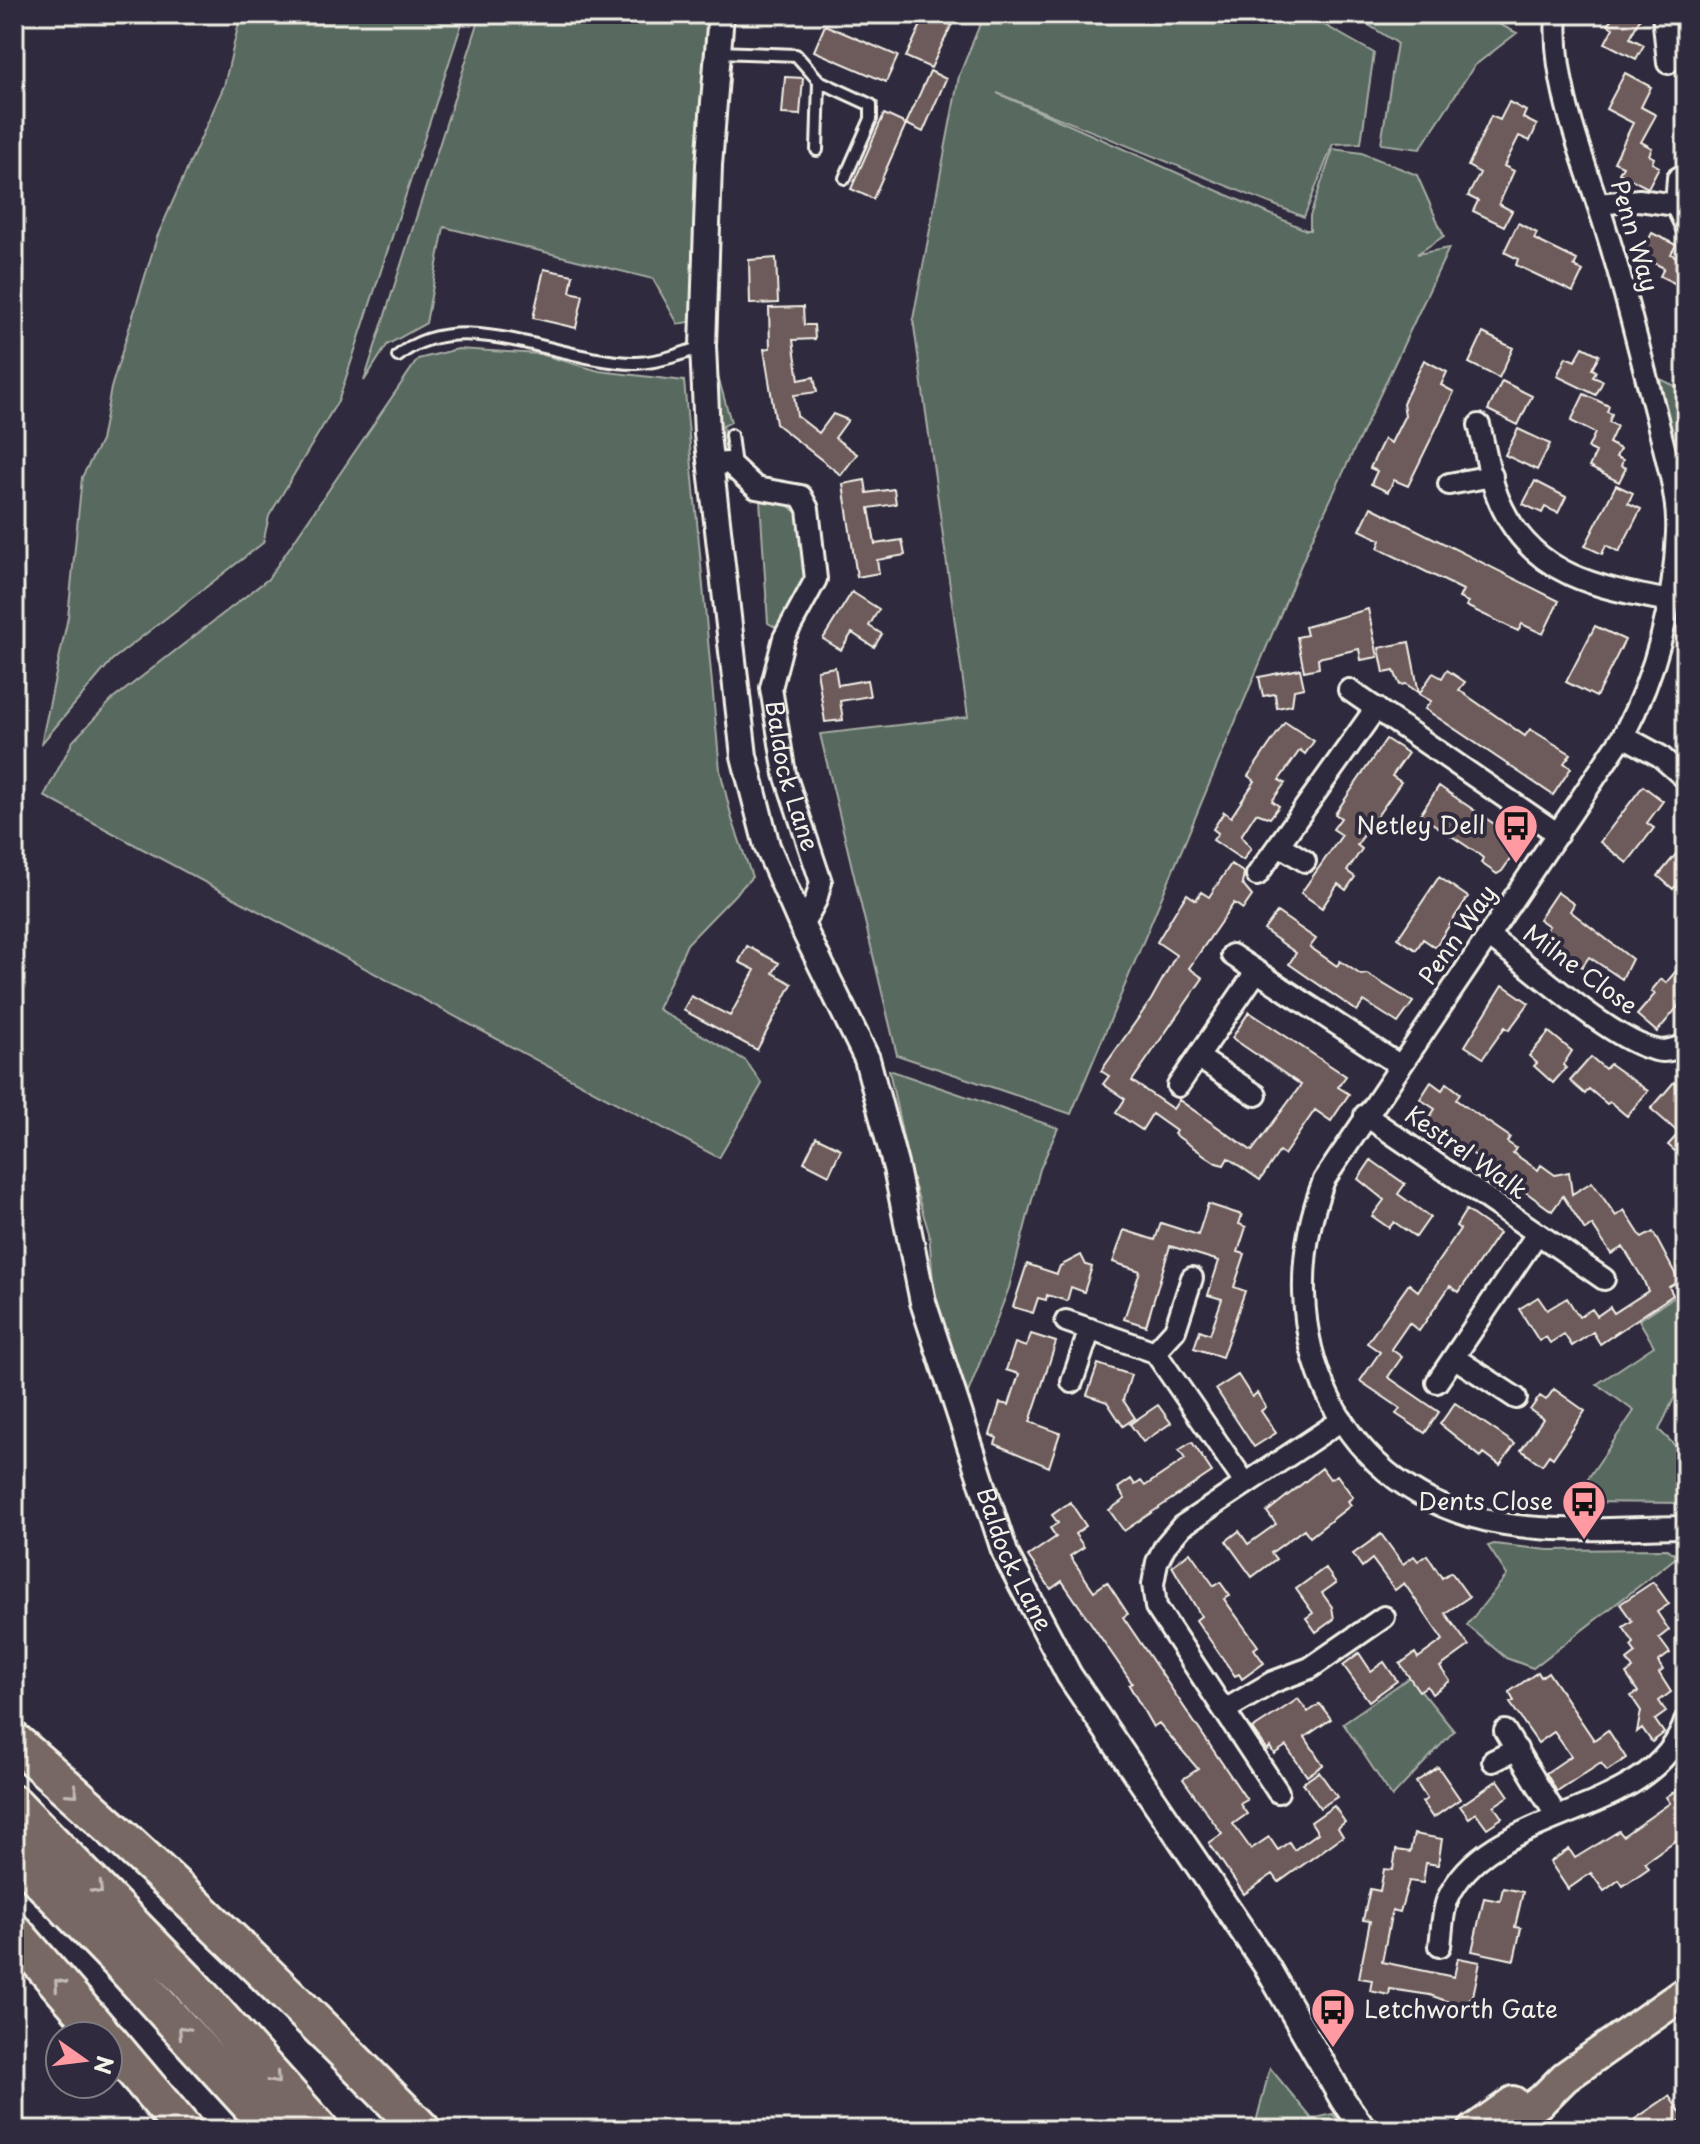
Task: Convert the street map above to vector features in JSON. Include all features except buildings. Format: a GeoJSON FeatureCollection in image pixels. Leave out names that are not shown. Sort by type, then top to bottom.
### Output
{"type":"FeatureCollection","features":[{"type":"Feature","properties":{"kind":"highway"},"geometry":{"type":"LineString","coordinates":[[14,1741],[89,1806],[286,1994],[422,2130]]}},
{"type":"Feature","properties":{"kind":"highway"},"geometry":{"type":"LineString","coordinates":[[14,1804],[188,1982],[320,2130]]}},
{"type":"Feature","properties":{"kind":"highway"},"geometry":{"type":"LineString","coordinates":[[14,1853],[120,1962],[273,2130]]}},
{"type":"Feature","properties":{"kind":"highway"},"geometry":{"type":"LineString","coordinates":[[14,1932],[90,2020]]}},
{"type":"Feature","properties":{"kind":"highway"},"geometry":{"type":"LineString","coordinates":[[286,1994],[342,2028],[439,2130]]}},
{"type":"Feature","properties":{"kind":"highway"},"geometry":{"type":"LineString","coordinates":[[124,2059],[184,2130]]}},
{"type":"Feature","properties":{"kind":"main road"},"geometry":{"type":"LineString","coordinates":[[1500,2130],[1542,2100],[1565,2077],[1686,1992]]}},
{"type":"Feature","properties":{"kind":"main road"},"geometry":{"type":"LineString","coordinates":[[1474,2130],[1535,2087],[1565,2077]]}},
{"type":"Feature","properties":{"kind":"street","name":"Baldock Lane"},"geometry":{"type":"LineString","coordinates":[[721,14],[703,346],[710,464],[744,756],[767,846],[867,1059],[896,1168],[923,1302],[1005,1553],[1069,1675],[1267,1967],[1343,2100],[1364,2130]]}},
{"type":"Feature","properties":{"kind":"street","name":"Penn Way"},"geometry":{"type":"LineString","coordinates":[[1557,14],[1555,39],[1572,123],[1677,464],[1677,530],[1670,601],[1654,668],[1623,736],[1324,1180],[1309,1227],[1301,1280],[1307,1339],[1315,1369],[1342,1420],[1387,1470],[1443,1506],[1470,1516],[1531,1527],[1686,1527]]}},
{"type":"Feature","properties":{"kind":"street"},"geometry":{"type":"LineString","coordinates":[[1663,14],[1668,63]]}},
{"type":"Feature","properties":{"kind":"street"},"geometry":{"type":"LineString","coordinates":[[1678,178],[1676,205],[1686,226]]}},
{"type":"Feature","properties":{"kind":"street"},"geometry":{"type":"LineString","coordinates":[[1598,204],[1639,200],[1676,205]]}},
{"type":"Feature","properties":{"kind":"street"},"geometry":{"type":"LineString","coordinates":[[1479,425],[1503,510],[1541,560],[1597,587],[1670,601]]}},
{"type":"Feature","properties":{"kind":"street"},"geometry":{"type":"LineString","coordinates":[[710,464],[735,466]]}},
{"type":"Feature","properties":{"kind":"street","name":"Baldock Lane"},"geometry":{"type":"LineString","coordinates":[[735,466],[756,488],[793,493],[806,500],[817,568],[811,592],[784,638],[771,688],[785,774],[821,882],[816,900],[802,926]]}},
{"type":"Feature","properties":{"kind":"street"},"geometry":{"type":"LineString","coordinates":[[1449,484],[1492,476]]}},
{"type":"Feature","properties":{"kind":"street"},"geometry":{"type":"LineString","coordinates":[[1349,690],[1558,834]]}},
{"type":"Feature","properties":{"kind":"street"},"geometry":{"type":"LineString","coordinates":[[1257,875],[1376,708]]}},
{"type":"Feature","properties":{"kind":"street"},"geometry":{"type":"LineString","coordinates":[[1623,736],[1660,756],[1686,779]]}},
{"type":"Feature","properties":{"kind":"street"},"geometry":{"type":"LineString","coordinates":[[1279,845],[1305,861]]}},
{"type":"Feature","properties":{"kind":"street","name":"Milne Close"},"geometry":{"type":"LineString","coordinates":[[1489,937],[1529,963],[1586,1010],[1636,1042],[1658,1051],[1686,1045]]}},
{"type":"Feature","properties":{"kind":"street"},"geometry":{"type":"LineString","coordinates":[[1232,955],[1399,1065]]}},
{"type":"Feature","properties":{"kind":"street"},"geometry":{"type":"LineString","coordinates":[[1178,1086],[1256,972]]}},
{"type":"Feature","properties":{"kind":"street"},"geometry":{"type":"LineString","coordinates":[[1199,1058],[1256,1095]]}},
{"type":"Feature","properties":{"kind":"street","name":"Kestrel Walk"},"geometry":{"type":"LineString","coordinates":[[1365,1115],[1604,1279]]}},
{"type":"Feature","properties":{"kind":"street","name":"Kestrel Walk"},"geometry":{"type":"LineString","coordinates":[[1437,1382],[1537,1234]]}},
{"type":"Feature","properties":{"kind":"street"},"geometry":{"type":"LineString","coordinates":[[1155,1352],[1175,1330],[1192,1278]]}},
{"type":"Feature","properties":{"kind":"street"},"geometry":{"type":"LineString","coordinates":[[1066,1321],[1155,1352],[1245,1483]]}},
{"type":"Feature","properties":{"kind":"street"},"geometry":{"type":"LineString","coordinates":[[1072,1382],[1090,1329]]}},
{"type":"Feature","properties":{"kind":"street"},"geometry":{"type":"LineString","coordinates":[[1455,1358],[1516,1398]]}},
{"type":"Feature","properties":{"kind":"street"},"geometry":{"type":"LineString","coordinates":[[1278,1792],[1162,1619],[1153,1584],[1157,1562],[1173,1535],[1245,1483],[1342,1420]]}},
{"type":"Feature","properties":{"kind":"street"},"geometry":{"type":"LineString","coordinates":[[1225,1710],[1273,1682],[1320,1662],[1384,1617]]}},
{"type":"Feature","properties":{"kind":"street"},"geometry":{"type":"LineString","coordinates":[[1440,1946],[1448,1899],[1467,1871],[1483,1857],[1557,1817],[1612,1794],[1659,1762],[1682,1732],[1686,1719]]}},
{"type":"Feature","properties":{"kind":"street"},"geometry":{"type":"LineString","coordinates":[[1505,1731],[1557,1817]]}},
{"type":"Feature","properties":{"kind":"street"},"geometry":{"type":"LineString","coordinates":[[1493,1761],[1517,1749]]}},
{"type":"Feature","properties":{"kind":"lane"},"geometry":{"type":"LineString","coordinates":[[717,51],[785,52],[800,57],[819,81],[865,100],[873,110],[845,178]]}},
{"type":"Feature","properties":{"kind":"lane"},"geometry":{"type":"LineString","coordinates":[[817,150],[819,81]]}},
{"type":"Feature","properties":{"kind":"lane"},"geometry":{"type":"LineString","coordinates":[[398,356],[413,343],[440,334],[543,345],[635,363],[664,360],[703,346]]}},
{"type":"Feature","properties":{"kind":"lane"},"geometry":{"type":"LineString","coordinates":[[731,435],[735,466]]}},
{"type":"Feature","properties":{"kind":"green space"},"geometry":{"type":"Polygon","coordinates":[[[241,14],[465,14],[339,399],[269,516],[263,543],[112,660],[41,744],[68,617],[82,477],[101,441],[111,388],[157,237],[224,86],[241,14]]]}},
{"type":"Feature","properties":{"kind":"green space"},"geometry":{"type":"Polygon","coordinates":[[[481,14],[713,14],[694,321],[678,324],[653,279],[444,227],[426,323],[387,345],[364,381],[481,14]]]}},
{"type":"Feature","properties":{"kind":"green space"},"geometry":{"type":"Polygon","coordinates":[[[976,14],[1305,14],[1374,53],[1361,143],[1333,144],[1304,217],[997,93],[1306,230],[1310,230],[1310,216],[1333,149],[1362,153],[1417,175],[1444,236],[1417,254],[1449,248],[1311,541],[1071,1114],[897,1055],[820,734],[968,717],[913,319],[959,76],[980,24],[976,14]]]}},
{"type":"Feature","properties":{"kind":"green space"},"geometry":{"type":"Polygon","coordinates":[[[1351,14],[1479,14],[1517,33],[1474,66],[1420,149],[1381,144],[1397,43],[1351,14]]]}},
{"type":"Feature","properties":{"kind":"green space"},"geometry":{"type":"Polygon","coordinates":[[[458,349],[540,354],[599,371],[684,381],[720,770],[732,819],[752,877],[687,944],[658,1009],[746,1061],[762,1084],[719,1158],[44,796],[73,741],[113,699],[268,579],[418,359],[458,349]]]}},
{"type":"Feature","properties":{"kind":"green space"},"geometry":{"type":"Polygon","coordinates":[[[714,363],[731,422],[723,426],[729,454],[718,449],[714,363]]]}},
{"type":"Feature","properties":{"kind":"green space"},"geometry":{"type":"Polygon","coordinates":[[[1660,379],[1686,391],[1686,453],[1677,455],[1660,379]]]}},
{"type":"Feature","properties":{"kind":"green space"},"geometry":{"type":"Polygon","coordinates":[[[760,500],[783,501],[797,513],[802,524],[811,578],[782,631],[768,623],[760,500]]]}},
{"type":"Feature","properties":{"kind":"green space"},"geometry":{"type":"Polygon","coordinates":[[[889,1070],[1058,1128],[1040,1169],[1009,1288],[966,1398],[944,1336],[933,1282],[929,1233],[910,1171],[889,1070]]]}},
{"type":"Feature","properties":{"kind":"green space"},"geometry":{"type":"Polygon","coordinates":[[[1686,1289],[1686,1373],[1659,1430],[1686,1456],[1686,1503],[1572,1502],[1634,1411],[1597,1384],[1654,1346],[1639,1320],[1686,1289]]]}},
{"type":"Feature","properties":{"kind":"green space"},"geometry":{"type":"Polygon","coordinates":[[[1488,1546],[1548,1550],[1667,1549],[1678,1556],[1533,1668],[1506,1658],[1467,1625],[1507,1575],[1488,1546]]]}},
{"type":"Feature","properties":{"kind":"green space"},"geometry":{"type":"Polygon","coordinates":[[[1410,1677],[1454,1731],[1392,1797],[1343,1723],[1410,1677]]]}},
{"type":"Feature","properties":{"kind":"green space"},"geometry":{"type":"Polygon","coordinates":[[[1270,2068],[1312,2119],[1333,2114],[1344,2130],[1254,2130],[1270,2068]]]}},
{"type":"Feature","properties":{"kind":"place","name":"Netley Dell"},"geometry":{"type":"Point","coordinates":[1516,865]}},
{"type":"Feature","properties":{"kind":"place","name":"Dents Close"},"geometry":{"type":"Point","coordinates":[1584,1541]}},
{"type":"Feature","properties":{"kind":"place","name":"Letchworth Gate"},"geometry":{"type":"Point","coordinates":[1333,2049]}}]}
